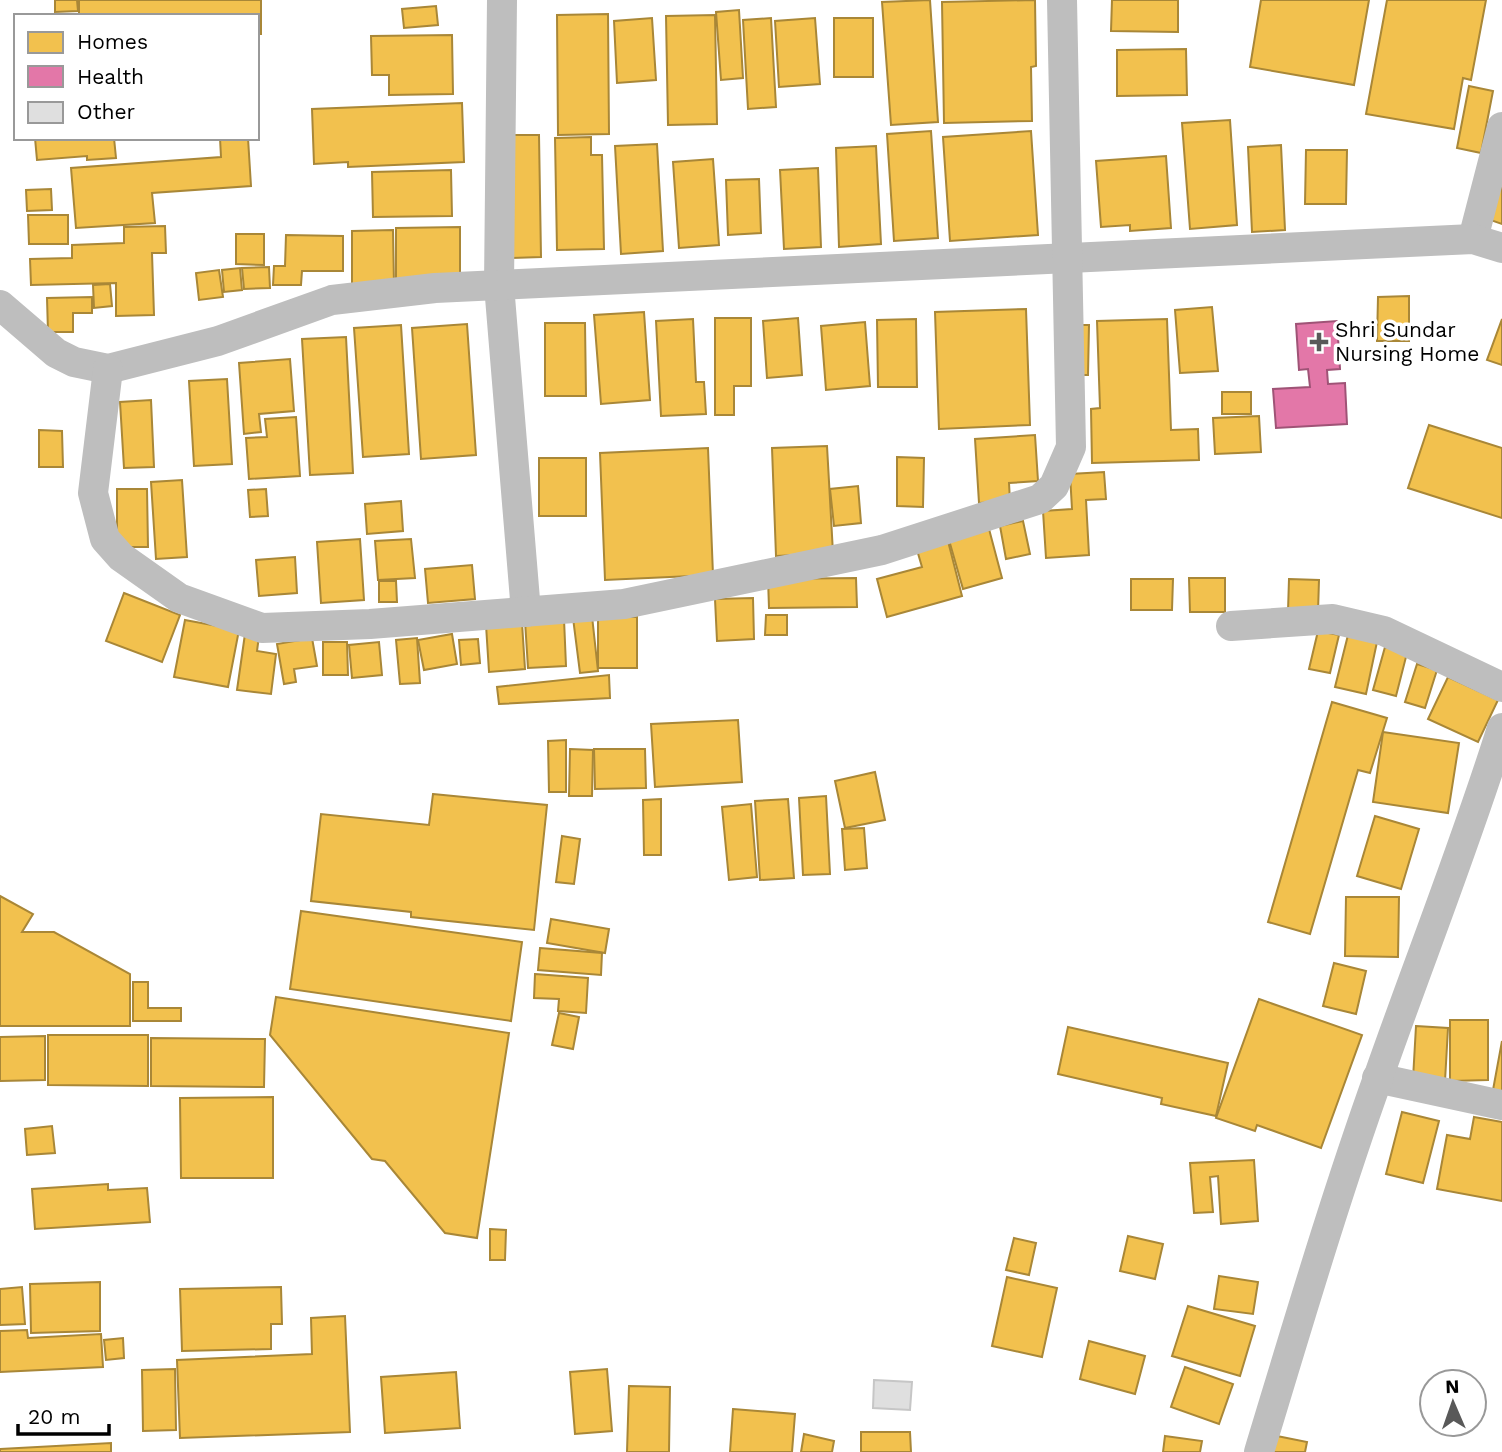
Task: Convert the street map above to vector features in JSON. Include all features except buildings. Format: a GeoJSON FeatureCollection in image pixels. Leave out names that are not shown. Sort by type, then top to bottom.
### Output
{"type":"FeatureCollection","features":[{"type":"Feature","properties":{"kind":"street"},"geometry":{"type":"LineString","coordinates":[[502,0],[499,285],[526,611]]}},
{"type":"Feature","properties":{"kind":"street"},"geometry":{"type":"LineString","coordinates":[[108,369],[93,484],[99,524],[114,551],[179,598],[244,623],[278,629],[624,604],[882,550],[1040,499],[1054,486],[1072,447],[1062,0]]}},
{"type":"Feature","properties":{"kind":"street"},"geometry":{"type":"LineString","coordinates":[[1473,239],[1502,127]]}},
{"type":"Feature","properties":{"kind":"street"},"geometry":{"type":"LineString","coordinates":[[0,305],[56,353],[74,362],[108,369],[218,341],[332,300],[435,288],[1473,239],[1502,248]]}},
{"type":"Feature","properties":{"kind":"street"},"geometry":{"type":"LineString","coordinates":[[1231,626],[1333,619],[1384,631],[1502,687]]}},
{"type":"Feature","properties":{"kind":"street"},"geometry":{"type":"LineString","coordinates":[[1259,1452],[1315,1266],[1377,1078],[1476,813],[1502,728]]}},
{"type":"Feature","properties":{"kind":"street"},"geometry":{"type":"LineString","coordinates":[[1377,1078],[1502,1105]]}},
{"type":"Feature","properties":{"kind":"place","name":"Shri Sundar Nursing Home"},"geometry":{"type":"Point","coordinates":[1319,342]}}]}
